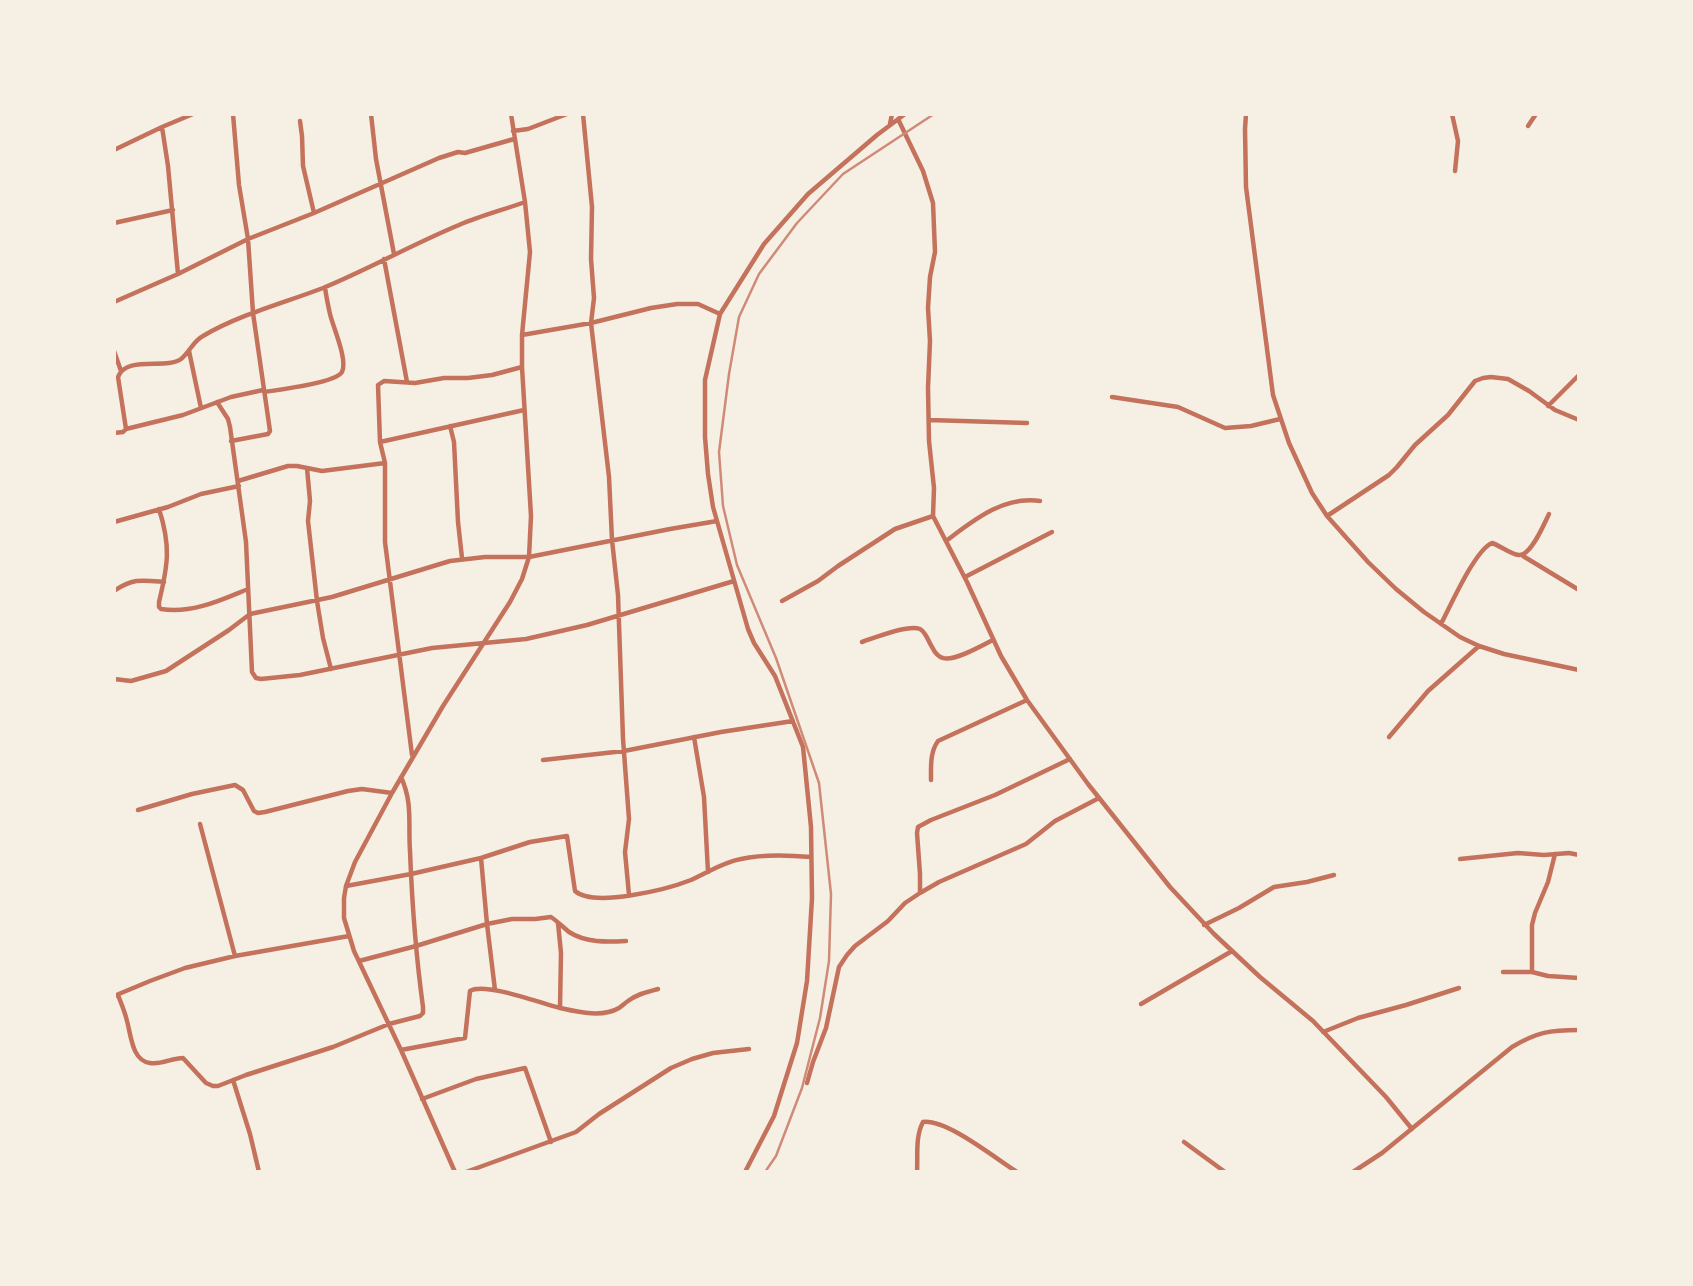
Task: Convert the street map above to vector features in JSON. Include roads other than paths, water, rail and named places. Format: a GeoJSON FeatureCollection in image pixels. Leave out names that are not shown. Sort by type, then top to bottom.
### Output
{"type":"FeatureCollection","features":[{"type":"Feature","properties":{"kind":"street"},"geometry":{"type":"LineString","coordinates":[[114,150],[193,114]]}},
{"type":"Feature","properties":{"kind":"street"},"geometry":{"type":"LineString","coordinates":[[231,441],[269,432],[253,313],[233,114]]}},
{"type":"Feature","properties":{"kind":"street"},"geometry":{"type":"LineString","coordinates":[[372,114],[376,159],[394,255]]}},
{"type":"Feature","properties":{"kind":"street"},"geometry":{"type":"LineString","coordinates":[[454,1172],[359,961],[349,936],[344,898],[355,862],[412,756],[510,602],[522,579],[529,557],[530,516],[522,335],[530,252],[511,114]]}},
{"type":"Feature","properties":{"kind":"street"},"geometry":{"type":"LineString","coordinates":[[513,131],[566,114]]}},
{"type":"Feature","properties":{"kind":"street"},"geometry":{"type":"LineString","coordinates":[[583,114],[592,207],[591,259],[594,298],[591,323],[609,477],[618,616],[629,819],[625,852],[629,895]]}},
{"type":"Feature","properties":{"kind":"street"},"geometry":{"type":"LineString","coordinates":[[890,125],[892,114]]}},
{"type":"Feature","properties":{"kind":"street"},"geometry":{"type":"LineString","coordinates":[[745,1172],[775,1115],[797,1043],[807,981],[812,898],[811,827],[803,747],[775,676],[751,637],[717,521],[708,474],[705,380],[720,314],[764,244],[807,194],[905,114]]}},
{"type":"Feature","properties":{"kind":"street"},"geometry":{"type":"LineString","coordinates":[[1246,114],[1244,129],[1247,187],[1273,395],[1280,419],[1312,493],[1327,516],[1368,562],[1396,589],[1460,637],[1503,654],[1579,670]]}},
{"type":"Feature","properties":{"kind":"street"},"geometry":{"type":"LineString","coordinates":[[1452,114],[1458,141],[1455,170]]}},
{"type":"Feature","properties":{"kind":"street"},"geometry":{"type":"LineString","coordinates":[[1528,126],[1536,114]]}},
{"type":"Feature","properties":{"kind":"street"},"geometry":{"type":"LineString","coordinates":[[898,119],[923,171],[933,203],[935,251],[928,308],[933,516],[965,577],[993,640],[1027,700],[1146,859],[1204,925],[1313,1021],[1392,1104],[1412,1129]]}},
{"type":"Feature","properties":{"kind":"street"},"geometry":{"type":"LineString","coordinates":[[300,121],[303,166],[314,213]]}},
{"type":"Feature","properties":{"kind":"street"},"geometry":{"type":"LineString","coordinates":[[162,127],[178,274]]}},
{"type":"Feature","properties":{"kind":"street"},"geometry":{"type":"LineString","coordinates":[[114,302],[247,239],[439,158],[514,139]]}},
{"type":"Feature","properties":{"kind":"street"},"geometry":{"type":"LineString","coordinates":[[125,430],[118,377],[125,368],[182,359],[200,337],[253,313],[325,287],[460,224],[525,202]]}},
{"type":"Feature","properties":{"kind":"street"},"geometry":{"type":"LineString","coordinates":[[114,223],[173,210]]}},
{"type":"Feature","properties":{"kind":"street"},"geometry":{"type":"LineString","coordinates":[[384,259],[407,382]]}},
{"type":"Feature","properties":{"kind":"street"},"geometry":{"type":"LineString","coordinates":[[114,433],[183,415],[217,402],[263,391],[289,389],[338,376],[343,367],[340,344],[330,316],[325,287]]}},
{"type":"Feature","properties":{"kind":"street"},"geometry":{"type":"LineString","coordinates":[[522,335],[591,323],[651,308],[689,303],[720,314]]}},
{"type":"Feature","properties":{"kind":"street"},"geometry":{"type":"LineString","coordinates":[[189,350],[201,408]]}},
{"type":"Feature","properties":{"kind":"street"},"geometry":{"type":"LineString","coordinates":[[114,351],[121,371]]}},
{"type":"Feature","properties":{"kind":"street"},"geometry":{"type":"LineString","coordinates":[[412,756],[384,542],[385,463],[380,442],[377,385],[384,381],[407,382],[492,375],[522,367]]}},
{"type":"Feature","properties":{"kind":"street"},"geometry":{"type":"LineString","coordinates":[[1548,406],[1579,375]]}},
{"type":"Feature","properties":{"kind":"street"},"geometry":{"type":"LineString","coordinates":[[1327,516],[1389,475],[1415,445],[1448,415],[1475,381],[1491,377],[1508,379],[1530,391],[1548,406],[1579,420]]}},
{"type":"Feature","properties":{"kind":"street"},"geometry":{"type":"LineString","coordinates":[[1112,397],[1178,407],[1225,428],[1251,426],[1280,419]]}},
{"type":"Feature","properties":{"kind":"street"},"geometry":{"type":"LineString","coordinates":[[217,402],[228,419],[246,542],[252,672],[261,680],[432,648],[526,639],[587,625],[734,581]]}},
{"type":"Feature","properties":{"kind":"street"},"geometry":{"type":"LineString","coordinates":[[380,442],[524,410]]}},
{"type":"Feature","properties":{"kind":"street"},"geometry":{"type":"LineString","coordinates":[[929,419],[1027,423]]}},
{"type":"Feature","properties":{"kind":"street"},"geometry":{"type":"LineString","coordinates":[[450,426],[454,442],[461,558]]}},
{"type":"Feature","properties":{"kind":"street"},"geometry":{"type":"LineString","coordinates":[[114,522],[288,466],[331,471],[385,463]]}},
{"type":"Feature","properties":{"kind":"street"},"geometry":{"type":"LineString","coordinates":[[307,468],[310,502],[308,521],[317,601],[331,669]]}},
{"type":"Feature","properties":{"kind":"street"},"geometry":{"type":"LineString","coordinates":[[946,541],[987,512],[1015,501],[1040,501]]}},
{"type":"Feature","properties":{"kind":"street"},"geometry":{"type":"LineString","coordinates":[[159,509],[167,540],[159,607],[165,610],[190,609],[248,589]]}},
{"type":"Feature","properties":{"kind":"street"},"geometry":{"type":"LineString","coordinates":[[1523,555],[1534,543],[1549,514]]}},
{"type":"Feature","properties":{"kind":"street"},"geometry":{"type":"LineString","coordinates":[[782,601],[818,581],[895,529],[933,516]]}},
{"type":"Feature","properties":{"kind":"street"},"geometry":{"type":"LineString","coordinates":[[114,679],[131,681],[166,671],[250,614],[317,601],[433,565],[461,558],[529,557],[717,521]]}},
{"type":"Feature","properties":{"kind":"street"},"geometry":{"type":"LineString","coordinates":[[965,577],[1052,532]]}},
{"type":"Feature","properties":{"kind":"street"},"geometry":{"type":"LineString","coordinates":[[1441,624],[1485,546],[1492,543],[1517,555],[1523,555],[1579,590]]}},
{"type":"Feature","properties":{"kind":"street"},"geometry":{"type":"LineString","coordinates":[[114,591],[134,580],[164,582]]}},
{"type":"Feature","properties":{"kind":"street"},"geometry":{"type":"LineString","coordinates":[[862,642],[916,628],[924,633],[938,654],[946,659],[993,640]]}},
{"type":"Feature","properties":{"kind":"street"},"geometry":{"type":"LineString","coordinates":[[1389,737],[1428,691],[1479,646]]}},
{"type":"Feature","properties":{"kind":"street"},"geometry":{"type":"LineString","coordinates":[[930,780],[932,756],[938,741],[1027,700]]}},
{"type":"Feature","properties":{"kind":"street"},"geometry":{"type":"LineString","coordinates":[[543,760],[624,751],[793,721]]}},
{"type":"Feature","properties":{"kind":"street"},"geometry":{"type":"LineString","coordinates":[[694,737],[704,797],[708,872]]}},
{"type":"Feature","properties":{"kind":"street"},"geometry":{"type":"LineString","coordinates":[[920,893],[918,827],[995,795],[1070,759]]}},
{"type":"Feature","properties":{"kind":"street"},"geometry":{"type":"LineString","coordinates":[[349,936],[186,968],[116,995],[139,1058],[152,1064],[181,1058],[190,1064],[206,1083],[218,1086],[333,1047],[389,1024],[420,1016],[422,1013],[411,874],[409,798],[401,777]]}},
{"type":"Feature","properties":{"kind":"street"},"geometry":{"type":"LineString","coordinates":[[138,810],[235,785],[243,790],[254,811],[258,813],[348,791],[362,789],[392,793]]}},
{"type":"Feature","properties":{"kind":"street"},"geometry":{"type":"LineString","coordinates":[[807,1083],[826,1028],[838,973],[842,962],[855,946],[920,893],[1026,844],[1055,821],[1099,798]]}},
{"type":"Feature","properties":{"kind":"street"},"geometry":{"type":"LineString","coordinates":[[200,824],[235,957]]}},
{"type":"Feature","properties":{"kind":"street"},"geometry":{"type":"LineString","coordinates":[[346,886],[411,874],[481,858],[530,842],[566,836],[575,891],[596,897],[629,895],[679,884],[741,859],[811,857]]}},
{"type":"Feature","properties":{"kind":"street"},"geometry":{"type":"LineString","coordinates":[[1460,859],[1508,853],[1579,855]]}},
{"type":"Feature","properties":{"kind":"street"},"geometry":{"type":"LineString","coordinates":[[1532,972],[1532,925],[1555,854]]}},
{"type":"Feature","properties":{"kind":"street"},"geometry":{"type":"LineString","coordinates":[[481,858],[495,990]]}},
{"type":"Feature","properties":{"kind":"street"},"geometry":{"type":"LineString","coordinates":[[1204,925],[1274,887],[1334,875]]}},
{"type":"Feature","properties":{"kind":"street"},"geometry":{"type":"LineString","coordinates":[[359,961],[512,919],[551,917],[570,933],[606,942],[626,942]]}},
{"type":"Feature","properties":{"kind":"street"},"geometry":{"type":"LineString","coordinates":[[558,923],[561,953],[560,1008]]}},
{"type":"Feature","properties":{"kind":"street"},"geometry":{"type":"LineString","coordinates":[[1141,1004],[1232,951]]}},
{"type":"Feature","properties":{"kind":"street"},"geometry":{"type":"LineString","coordinates":[[1503,972],[1532,972],[1579,978]]}},
{"type":"Feature","properties":{"kind":"street"},"geometry":{"type":"LineString","coordinates":[[401,1050],[464,1040],[467,1036],[470,991],[473,988],[495,990],[587,1013],[619,1008],[637,995],[658,989]]}},
{"type":"Feature","properties":{"kind":"street"},"geometry":{"type":"LineString","coordinates":[[1323,1032],[1358,1018],[1459,988]]}},
{"type":"Feature","properties":{"kind":"street"},"geometry":{"type":"LineString","coordinates":[[1353,1172],[1382,1153],[1499,1056],[1522,1041],[1546,1031],[1579,1030]]}},
{"type":"Feature","properties":{"kind":"street"},"geometry":{"type":"LineString","coordinates":[[466,1172],[576,1132],[650,1079],[671,1068],[692,1059],[749,1049]]}},
{"type":"Feature","properties":{"kind":"street"},"geometry":{"type":"LineString","coordinates":[[422,1099],[476,1079],[525,1068],[551,1142]]}},
{"type":"Feature","properties":{"kind":"street"},"geometry":{"type":"LineString","coordinates":[[233,1080],[259,1172]]}},
{"type":"Feature","properties":{"kind":"street"},"geometry":{"type":"LineString","coordinates":[[917,1172],[919,1129],[923,1122],[927,1121],[960,1135],[1017,1172]]}},
{"type":"Feature","properties":{"kind":"street"},"geometry":{"type":"LineString","coordinates":[[1184,1142],[1225,1172]]}},
{"type":"Feature","properties":{"kind":"railway"},"geometry":{"type":"LineString","coordinates":[[765,1172],[776,1156],[802,1088],[820,1018],[829,961],[831,894],[819,783],[776,658],[737,565],[723,506],[719,452],[729,374],[739,317],[759,274],[797,223],[843,174],[934,114]]}}]}
